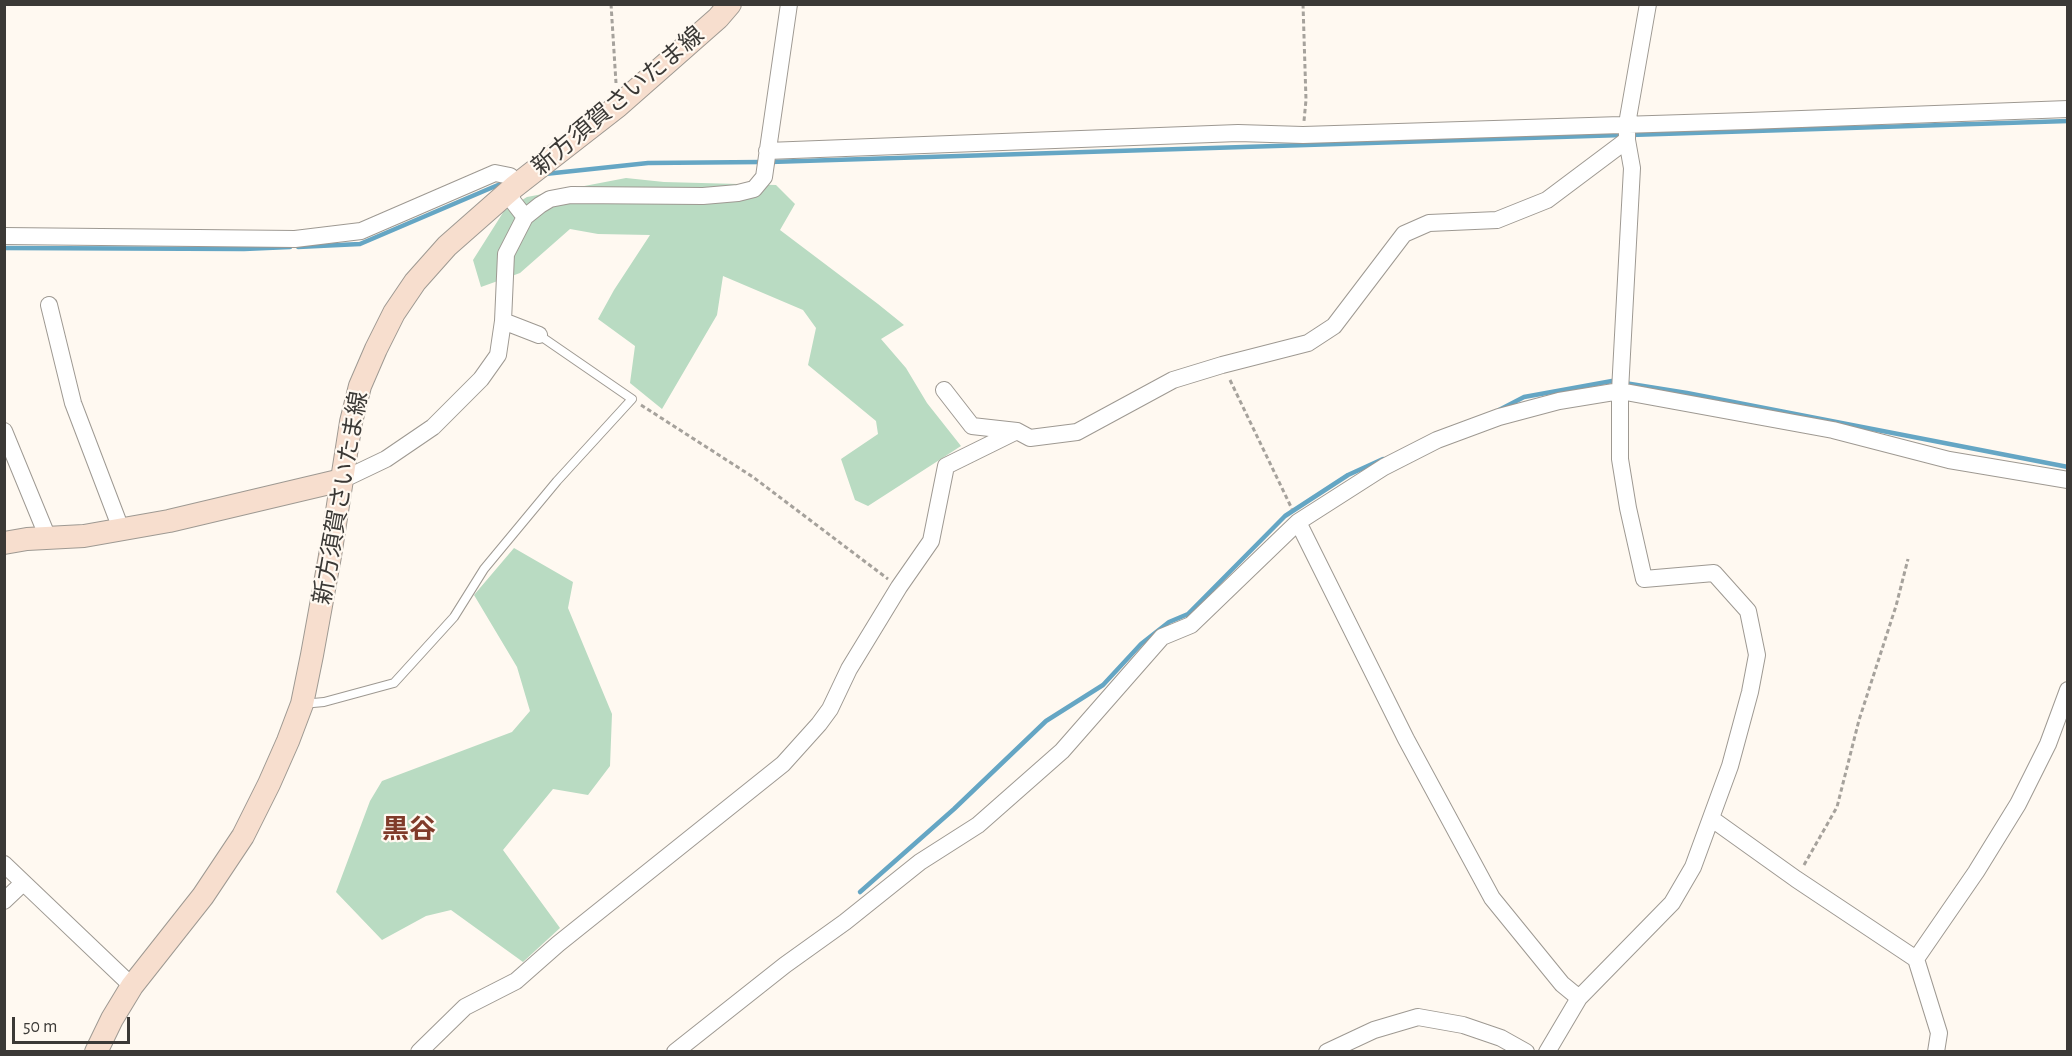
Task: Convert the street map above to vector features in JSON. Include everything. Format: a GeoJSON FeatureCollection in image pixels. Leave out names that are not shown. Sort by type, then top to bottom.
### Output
{"type":"FeatureCollection","features":[{"type":"Feature","properties":{"kind":"main road","name":"新方須賀さいたま線"},"geometry":{"type":"LineString","coordinates":[[96,1052],[132,986],[202,896],[243,836],[269,784],[302,704],[328,567],[351,422],[360,386],[375,349],[394,313],[415,282],[447,246],[514,187],[618,106],[718,18],[730,4]]}},
{"type":"Feature","properties":{"kind":"main road"},"geometry":{"type":"LineString","coordinates":[[4,543],[84,536],[169,521],[342,480]]}},
{"type":"Feature","properties":{"kind":"street"},"geometry":{"type":"LineString","coordinates":[[342,480],[386,459],[433,427],[481,379],[498,355],[503,321],[506,254],[525,217],[540,205],[550,199],[571,195],[703,196],[754,189],[764,177],[789,4]]}},
{"type":"Feature","properties":{"kind":"street"},"geometry":{"type":"LineString","coordinates":[[1547,1052],[1579,998],[1672,903],[1693,867],[1730,766],[1750,692],[1757,655],[1748,611],[1714,573],[1644,579],[1628,508],[1620,459],[1620,391],[1632,168],[1627,132],[1648,4]]}},
{"type":"Feature","properties":{"kind":"street"},"geometry":{"type":"LineString","coordinates":[[767,151],[1238,133],[1303,135],[1627,132],[2067,109]]}},
{"type":"Feature","properties":{"kind":"street"},"geometry":{"type":"LineString","coordinates":[[944,390],[972,426],[1017,431],[1030,438],[1077,432],[1173,380],[1308,343],[1334,326],[1404,234],[1429,223],[1497,220],[1547,200],[1627,132]]}},
{"type":"Feature","properties":{"kind":"street"},"geometry":{"type":"LineString","coordinates":[[4,236],[296,239],[361,231],[495,173],[510,176],[514,187],[511,199],[525,217]]}},
{"type":"Feature","properties":{"kind":"street"},"geometry":{"type":"LineString","coordinates":[[50,305],[73,403],[121,529]]}},
{"type":"Feature","properties":{"kind":"street"},"geometry":{"type":"LineString","coordinates":[[503,321],[539,335]]}},
{"type":"Feature","properties":{"kind":"street"},"geometry":{"type":"LineString","coordinates":[[675,1052],[920,862],[978,825],[1062,751],[1162,637],[1191,625],[1298,522],[1384,467],[1437,440],[1499,417],[1549,404],[1620,391],[1833,430],[1949,460],[2067,480]]}},
{"type":"Feature","properties":{"kind":"street"},"geometry":{"type":"LineString","coordinates":[[4,431],[48,538]]}},
{"type":"Feature","properties":{"kind":"street"},"geometry":{"type":"LineString","coordinates":[[419,1052],[465,1007],[516,981],[558,944],[783,764],[830,709],[849,669],[899,587],[931,541],[946,466],[1017,431]]}},
{"type":"Feature","properties":{"kind":"street"},"geometry":{"type":"LineString","coordinates":[[1298,522],[1406,739],[1492,898],[1562,984],[1579,998]]}},
{"type":"Feature","properties":{"kind":"street"},"geometry":{"type":"LineString","coordinates":[[1916,959],[1976,872],[2018,804],[2048,744],[2067,690]]}},
{"type":"Feature","properties":{"kind":"street"},"geometry":{"type":"LineString","coordinates":[[1712,819],[1796,879],[1916,959],[1939,1033],[1936,1052]]}},
{"type":"Feature","properties":{"kind":"street"},"geometry":{"type":"LineString","coordinates":[[4,864],[132,986]]}},
{"type":"Feature","properties":{"kind":"street"},"geometry":{"type":"LineString","coordinates":[[4,901],[23,883]]}},
{"type":"Feature","properties":{"kind":"street"},"geometry":{"type":"LineString","coordinates":[[1327,1052],[1374,1030],[1418,1017],[1463,1025],[1501,1038],[1526,1052]]}},
{"type":"Feature","properties":{"kind":"lane"},"geometry":{"type":"LineString","coordinates":[[302,704],[324,702],[393,683],[454,617],[484,569],[557,481],[632,399],[539,335]]}},
{"type":"Feature","properties":{"kind":"path"},"geometry":{"type":"LineString","coordinates":[[611,4],[618,106]]}},
{"type":"Feature","properties":{"kind":"path"},"geometry":{"type":"LineString","coordinates":[[1303,4],[1306,100],[1303,135]]}},
{"type":"Feature","properties":{"kind":"path"},"geometry":{"type":"LineString","coordinates":[[1222,365],[1298,522]]}},
{"type":"Feature","properties":{"kind":"path"},"geometry":{"type":"LineString","coordinates":[[632,399],[753,477],[899,587]]}},
{"type":"Feature","properties":{"kind":"path"},"geometry":{"type":"LineString","coordinates":[[1796,879],[1837,807],[1859,720],[1896,606],[1908,559]]}},
{"type":"Feature","properties":{"kind":"green space"},"geometry":{"type":"Polygon","coordinates":[[[626,178],[664,182],[776,185],[795,204],[780,230],[904,325],[881,339],[906,368],[927,403],[961,446],[868,506],[855,500],[841,459],[878,434],[876,421],[808,365],[816,328],[803,310],[723,276],[717,315],[662,409],[630,383],[635,346],[598,319],[650,235],[598,234],[570,229],[520,273],[481,287],[473,260],[504,211],[527,197],[626,178]]]}},
{"type":"Feature","properties":{"kind":"green space"},"geometry":{"type":"Polygon","coordinates":[[[514,548],[573,582],[568,608],[612,714],[610,766],[588,795],[553,789],[503,850],[560,928],[523,962],[451,910],[426,916],[382,940],[336,892],[370,801],[382,781],[512,732],[530,711],[517,667],[474,595],[514,548]]]}},
{"type":"Feature","properties":{"kind":"waterway"},"geometry":{"type":"LineString","coordinates":[[1630,135],[2068,121]]}},
{"type":"Feature","properties":{"kind":"waterway"},"geometry":{"type":"LineString","coordinates":[[770,162],[1622,135]]}},
{"type":"Feature","properties":{"kind":"waterway"},"geometry":{"type":"LineString","coordinates":[[545,174],[648,163],[762,162]]}},
{"type":"Feature","properties":{"kind":"waterway"},"geometry":{"type":"LineString","coordinates":[[298,247],[360,244],[505,182]]}},
{"type":"Feature","properties":{"kind":"waterway"},"geometry":{"type":"LineString","coordinates":[[4,248],[244,249],[290,247]]}},
{"type":"Feature","properties":{"kind":"waterway"},"geometry":{"type":"LineString","coordinates":[[1499,410],[1524,397],[1612,381],[1687,393],[2068,467]]}},
{"type":"Feature","properties":{"kind":"waterway"},"geometry":{"type":"LineString","coordinates":[[860,892],[954,809],[1046,721],[1103,685],[1141,644],[1169,622],[1188,614],[1285,516],[1348,475],[1383,459]]}},
{"type":"Feature","properties":{"kind":"district","name":"黒谷"},"geometry":{"type":"Point","coordinates":[409,830]}}]}
